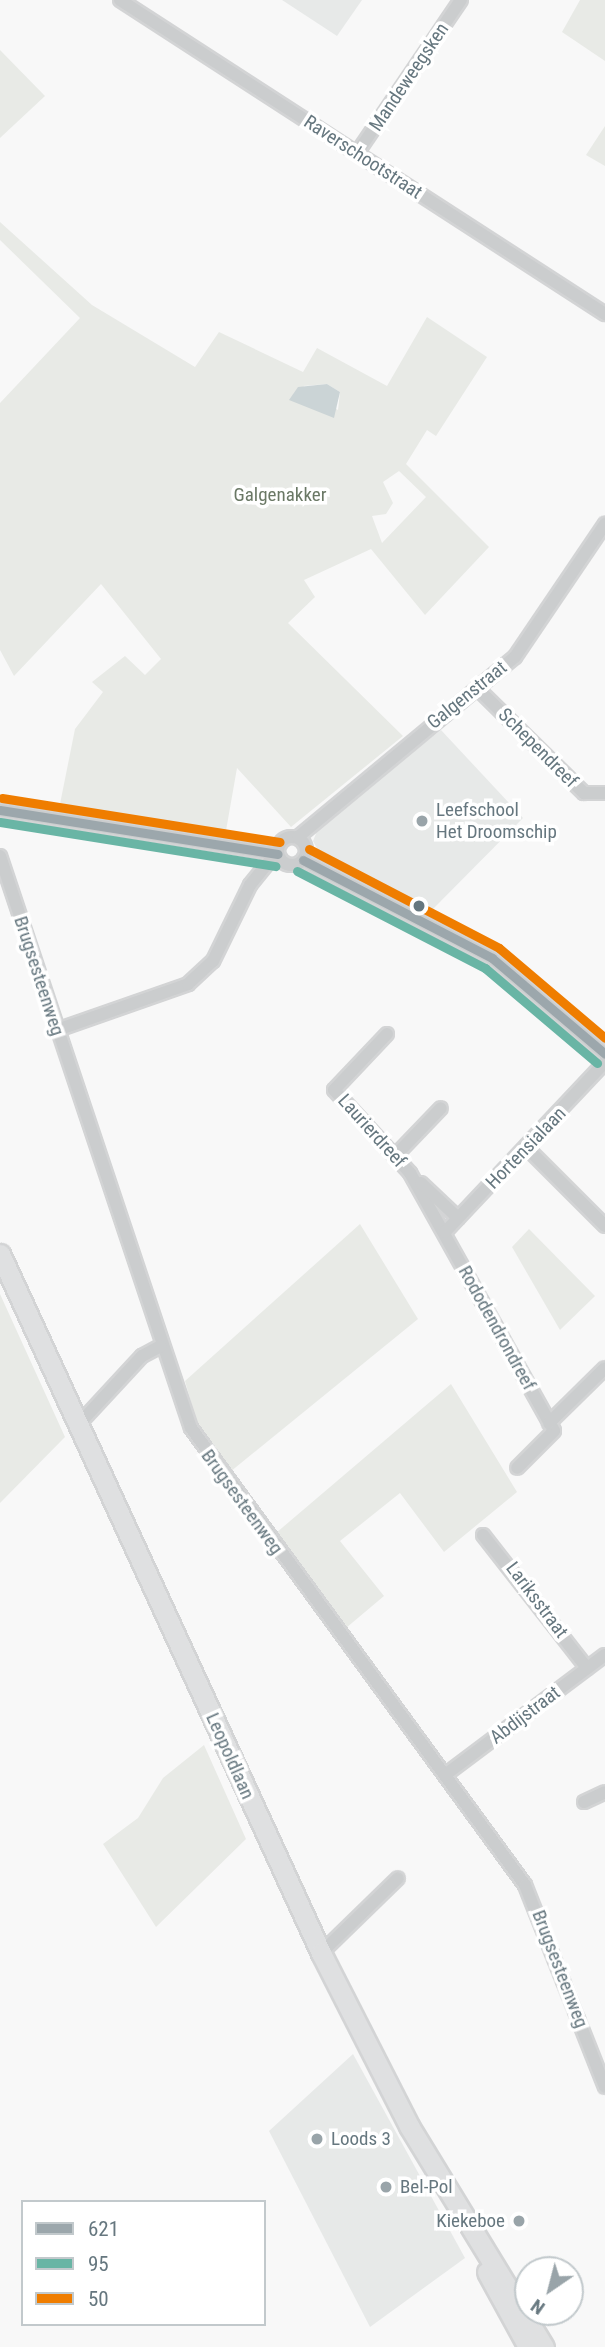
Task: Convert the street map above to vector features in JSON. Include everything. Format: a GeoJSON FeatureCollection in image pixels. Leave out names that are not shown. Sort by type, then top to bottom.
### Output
{"type":"FeatureCollection","features":[{"type":"Feature","properties":{"kind":"main road","name":"Leopoldlaan"},"geometry":{"type":"LineString","coordinates":[[0,1254],[321,1953],[409,2126],[480,2248],[544,2347]]}},
{"type":"Feature","properties":{"kind":"main road","name":"Leopoldlaan"},"geometry":{"type":"LineString","coordinates":[[480,2248],[499,2300],[528,2347]]}},
{"type":"Feature","properties":{"kind":"street","name":"Raverschootstraat"},"geometry":{"type":"LineString","coordinates":[[120,0],[605,314]]}},
{"type":"Feature","properties":{"kind":"street","name":"Mandeweegsken"},"geometry":{"type":"LineString","coordinates":[[357,153],[461,0]]}},
{"type":"Feature","properties":{"kind":"street","name":"Galgenstraat"},"geometry":{"type":"LineString","coordinates":[[298,837],[477,688],[532,637],[605,523]]}},
{"type":"Feature","properties":{"kind":"street","name":"Schependreef"},"geometry":{"type":"LineString","coordinates":[[477,688],[584,793],[605,793]]}},
{"type":"Feature","properties":{"kind":"street"},"geometry":{"type":"LineString","coordinates":[[0,810],[276,855],[289,865],[303,860],[492,958],[605,1054]]}},
{"type":"Feature","properties":{"kind":"street"},"geometry":{"type":"LineString","coordinates":[[57,1030],[156,1001],[188,984],[213,961],[239,918],[250,885],[276,855],[283,840],[298,837],[306,850],[303,860]]}},
{"type":"Feature","properties":{"kind":"street","name":"Brugsesteenweg"},"geometry":{"type":"LineString","coordinates":[[0,856],[161,1346],[205,1452],[445,1775],[539,1912],[605,2087]]}},
{"type":"Feature","properties":{"kind":"street","name":"Laurierdreef"},"geometry":{"type":"LineString","coordinates":[[387,1034],[334,1090],[410,1173],[458,1218]]}},
{"type":"Feature","properties":{"kind":"street","name":"Hortensialaan"},"geometry":{"type":"LineString","coordinates":[[445,1232],[528,1149],[605,1062]]}},
{"type":"Feature","properties":{"kind":"street"},"geometry":{"type":"LineString","coordinates":[[395,1156],[441,1108]]}},
{"type":"Feature","properties":{"kind":"street"},"geometry":{"type":"LineString","coordinates":[[528,1149],[605,1226]]}},
{"type":"Feature","properties":{"kind":"street","name":"Laurierdreef"},"geometry":{"type":"LineString","coordinates":[[410,1173],[445,1232]]}},
{"type":"Feature","properties":{"kind":"street","name":"Rododendrondreef"},"geometry":{"type":"LineString","coordinates":[[445,1232],[549,1423]]}},
{"type":"Feature","properties":{"kind":"street"},"geometry":{"type":"LineString","coordinates":[[79,1424],[142,1356],[161,1346]]}},
{"type":"Feature","properties":{"kind":"street"},"geometry":{"type":"LineString","coordinates":[[517,1468],[554,1431],[549,1423],[603,1373]]}},
{"type":"Feature","properties":{"kind":"street","name":"Lariksstraat"},"geometry":{"type":"LineString","coordinates":[[483,1535],[587,1668]]}},
{"type":"Feature","properties":{"kind":"street","name":"Abdijstraat"},"geometry":{"type":"LineString","coordinates":[[445,1775],[605,1655]]}},
{"type":"Feature","properties":{"kind":"street"},"geometry":{"type":"LineString","coordinates":[[584,1802],[605,1792]]}},
{"type":"Feature","properties":{"kind":"street"},"geometry":{"type":"LineString","coordinates":[[321,1953],[398,1878]]}},
{"type":"Feature","properties":{"kind":"shaded area"},"geometry":{"type":"Polygon","coordinates":[[[282,0],[362,0],[337,36],[282,0]]]}},
{"type":"Feature","properties":{"kind":"shaded area"},"geometry":{"type":"Polygon","coordinates":[[[327,384],[340,392],[334,418],[289,400],[298,387],[327,384]]]}},
{"type":"Feature","properties":{"kind":"shaded area","name":"Leefschool Het Droomschip"},"geometry":{"type":"Polygon","coordinates":[[[441,730],[523,818],[431,911],[326,865],[313,841],[320,824],[441,730]]]}},
{"type":"Feature","properties":{"kind":"shaded area"},"geometry":{"type":"Polygon","coordinates":[[[353,2054],[465,2258],[370,2327],[269,2131],[353,2054]]]}},
{"type":"Feature","properties":{"kind":"green space"},"geometry":{"type":"Polygon","coordinates":[[[580,0],[605,0],[605,61],[562,32],[580,0]]]}},
{"type":"Feature","properties":{"kind":"green space"},"geometry":{"type":"Polygon","coordinates":[[[0,50],[45,96],[0,138],[0,50]]]}},
{"type":"Feature","properties":{"kind":"green space"},"geometry":{"type":"Polygon","coordinates":[[[605,126],[605,166],[586,155],[605,126]]]}},
{"type":"Feature","properties":{"kind":"green space","name":"Galgenakker"},"geometry":{"type":"Polygon","coordinates":[[[0,222],[92,305],[195,367],[219,332],[303,372],[317,348],[387,386],[427,317],[487,357],[436,436],[427,430],[406,464],[489,547],[425,615],[371,549],[304,580],[315,597],[288,623],[403,736],[291,827],[237,768],[224,842],[59,809],[75,729],[103,692],[92,682],[125,656],[145,675],[161,659],[101,584],[14,676],[0,650],[0,403],[80,318],[0,240],[0,222]],[[327,384],[303,386],[338,410],[340,392],[327,384]],[[399,471],[383,482],[393,503],[386,514],[372,516],[382,543],[426,497],[399,471]]]}},
{"type":"Feature","properties":{"kind":"green space"},"geometry":{"type":"Polygon","coordinates":[[[360,1224],[418,1319],[230,1472],[196,1420],[185,1381],[360,1224]]]}},
{"type":"Feature","properties":{"kind":"green space"},"geometry":{"type":"Polygon","coordinates":[[[529,1229],[595,1296],[560,1330],[512,1247],[529,1229]]]}},
{"type":"Feature","properties":{"kind":"green space"},"geometry":{"type":"Polygon","coordinates":[[[0,1294],[65,1437],[0,1503],[0,1294]]]}},
{"type":"Feature","properties":{"kind":"green space"},"geometry":{"type":"Polygon","coordinates":[[[451,1384],[517,1492],[444,1552],[400,1493],[340,1541],[384,1596],[346,1628],[276,1533],[451,1384]]]}},
{"type":"Feature","properties":{"kind":"green space"},"geometry":{"type":"Polygon","coordinates":[[[204,1745],[246,1839],[156,1927],[103,1844],[138,1818],[163,1778],[204,1745]]]}},
{"type":"Feature","properties":{"kind":"transit line","name":"50"},"geometry":{"type":"LineString","coordinates":[[2,798],[280,842]]}},
{"type":"Feature","properties":{"kind":"transit line","name":"621"},"geometry":{"type":"LineString","coordinates":[[0,810],[278,854]]}},
{"type":"Feature","properties":{"kind":"transit line","name":"95"},"geometry":{"type":"LineString","coordinates":[[0,822],[276,866]]}},
{"type":"Feature","properties":{"kind":"transit line","name":"50"},"geometry":{"type":"LineString","coordinates":[[309,849],[499,948],[605,1038]]}},
{"type":"Feature","properties":{"kind":"transit line","name":"621"},"geometry":{"type":"LineString","coordinates":[[303,860],[492,958],[605,1054]]}},
{"type":"Feature","properties":{"kind":"transit line","name":"95"},"geometry":{"type":"LineString","coordinates":[[297,871],[485,968],[597,1063]]}},
{"type":"Feature","properties":{"kind":"place","name":"Leefschool Het Droomschip"},"geometry":{"type":"Point","coordinates":[422,821]}},
{"type":"Feature","properties":{"kind":"place","name":"Loods 3"},"geometry":{"type":"Point","coordinates":[317,2139]}},
{"type":"Feature","properties":{"kind":"place","name":"Bel-Pol"},"geometry":{"type":"Point","coordinates":[386,2187]}},
{"type":"Feature","properties":{"kind":"place","name":"Kiekeboe"},"geometry":{"type":"Point","coordinates":[519,2221]}}]}
